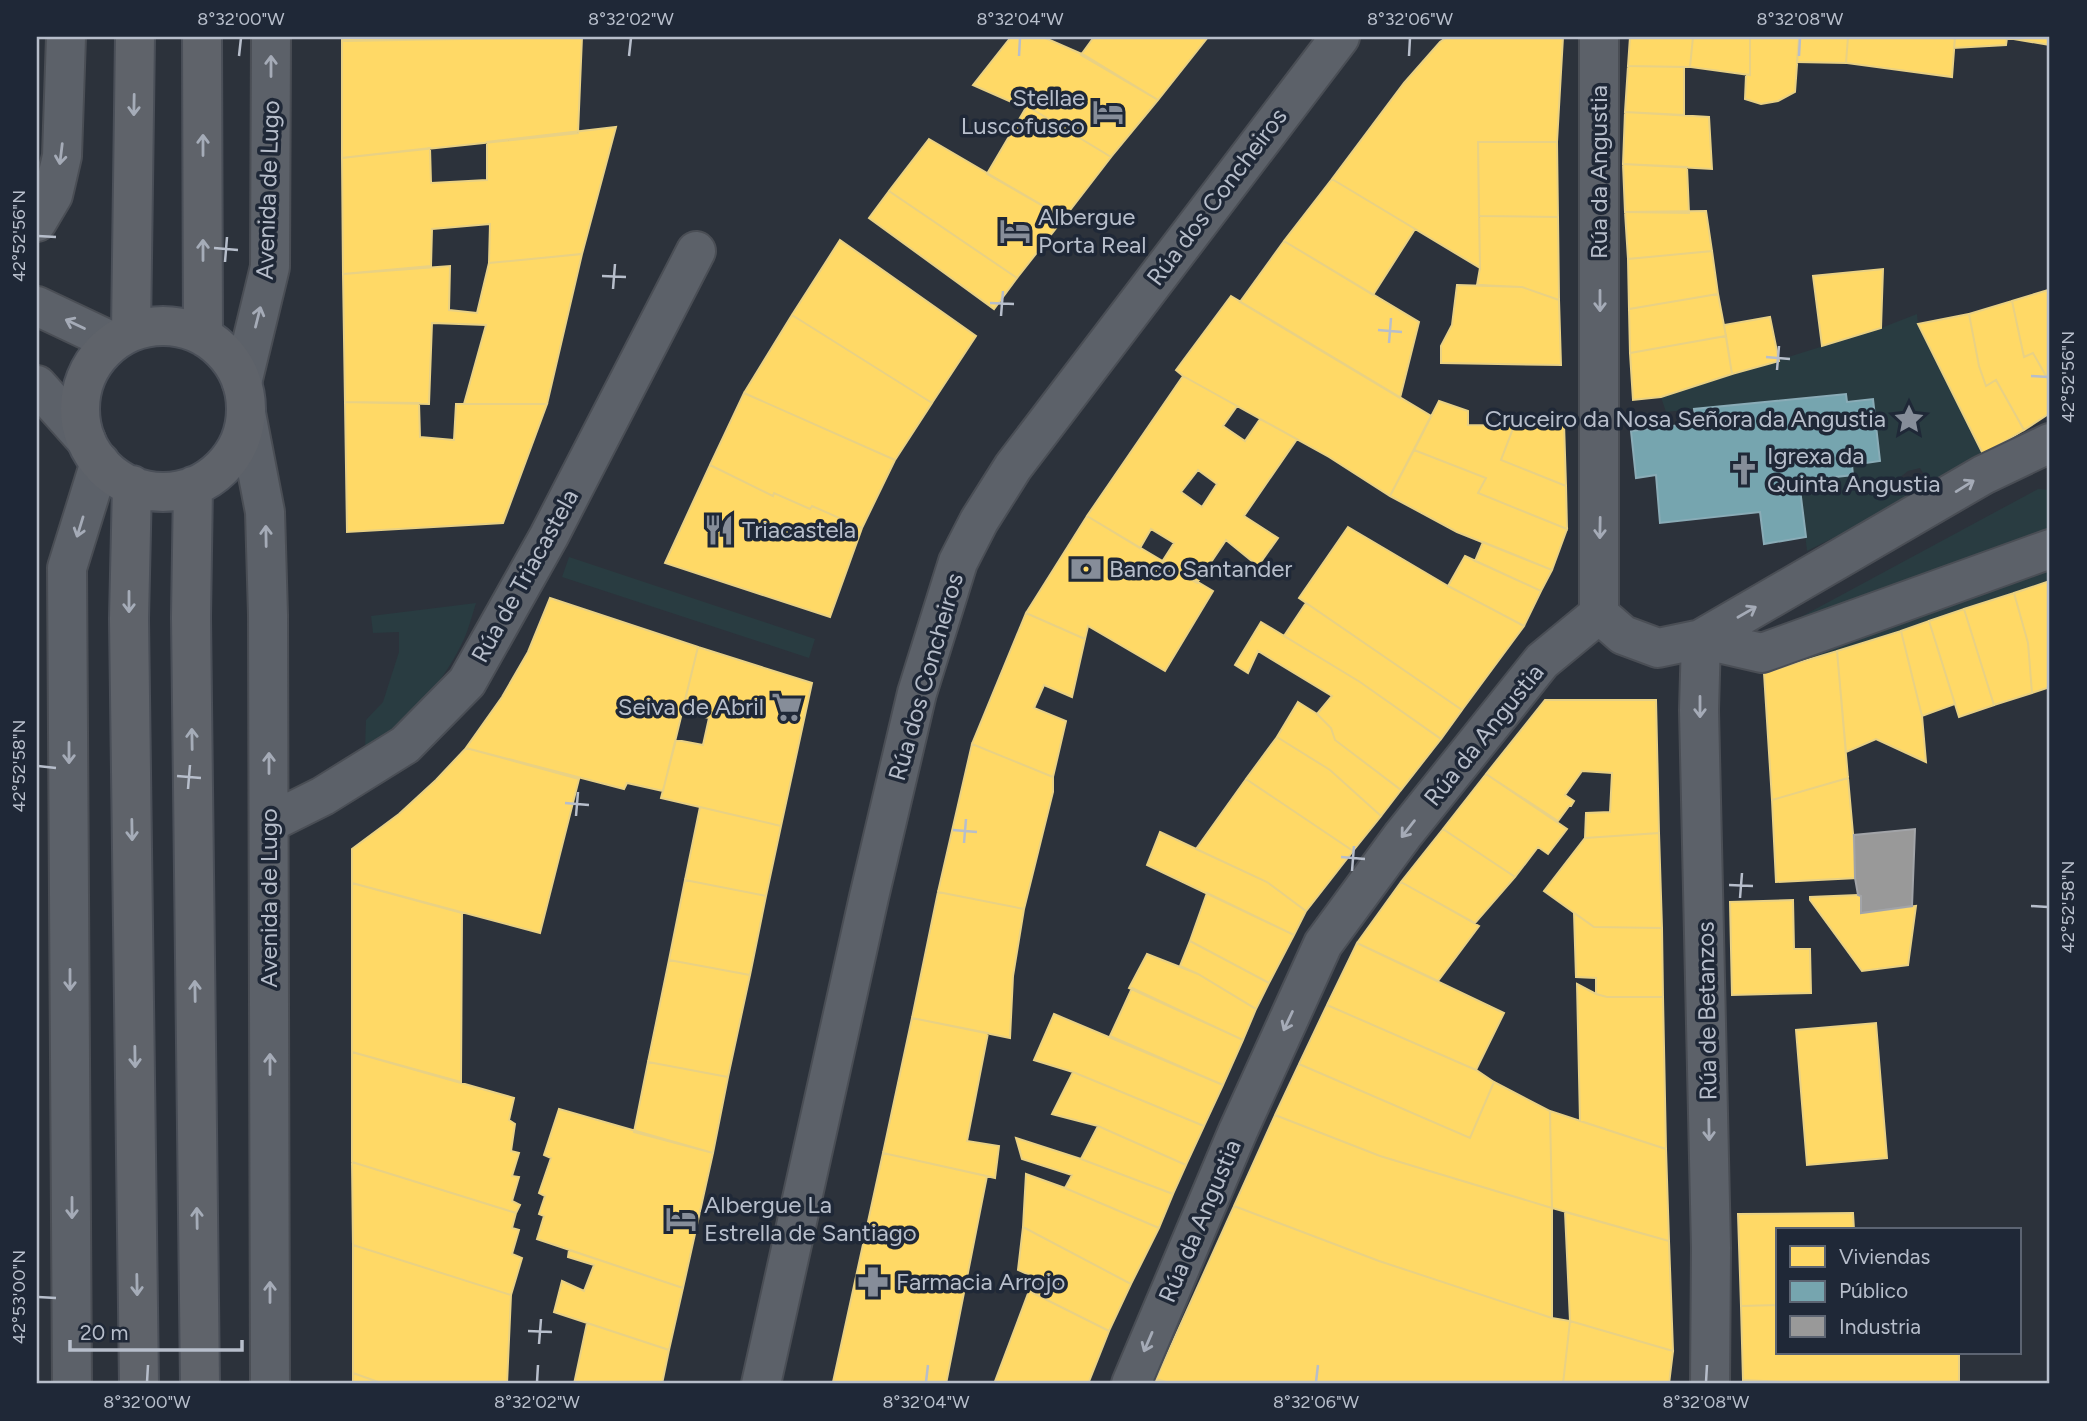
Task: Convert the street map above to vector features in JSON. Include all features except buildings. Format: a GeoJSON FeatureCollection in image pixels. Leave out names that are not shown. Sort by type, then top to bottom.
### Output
{"type":"FeatureCollection","features":[{"type":"Feature","properties":{"kind":"main road"},"geometry":{"type":"LineString","coordinates":[[122,337],[135,37]]}},
{"type":"Feature","properties":{"kind":"main road"},"geometry":{"type":"LineString","coordinates":[[202,37],[203,336]]}},
{"type":"Feature","properties":{"kind":"main road"},"geometry":{"type":"LineString","coordinates":[[156,326],[184,328],[203,336],[219,347],[234,364],[244,398],[241,437],[233,454],[222,468],[208,479],[193,486],[167,491],[149,490],[114,476],[93,451],[80,407],[85,381],[95,362],[122,337],[156,326]]}},
{"type":"Feature","properties":{"kind":"main road"},"geometry":{"type":"LineString","coordinates":[[132,485],[129,619],[139,1384]]}},
{"type":"Feature","properties":{"kind":"main road"},"geometry":{"type":"LineString","coordinates":[[193,486],[191,617],[200,1384]]}},
{"type":"Feature","properties":{"kind":"street"},"geometry":{"type":"LineString","coordinates":[[45,209],[62,156],[66,37]]}},
{"type":"Feature","properties":{"kind":"street","name":"Avenida de Lugo"},"geometry":{"type":"LineString","coordinates":[[270,1384],[269,823],[265,512],[244,398],[270,267],[271,37]]}},
{"type":"Feature","properties":{"kind":"street","name":"Rúa dos Concheiros"},"geometry":{"type":"LineString","coordinates":[[761,1384],[917,694],[958,562],[979,521],[1013,467],[1340,37]]}},
{"type":"Feature","properties":{"kind":"street","name":"Rúa da Angustia"},"geometry":{"type":"LineString","coordinates":[[1131,1384],[1238,1131],[1323,944],[1403,835],[1542,661],[1599,614],[1599,37]]}},
{"type":"Feature","properties":{"kind":"street","name":"Rúa de Triacastela"},"geometry":{"type":"LineString","coordinates":[[269,823],[323,796],[405,746],[467,682],[549,536],[696,251]]}},
{"type":"Feature","properties":{"kind":"street"},"geometry":{"type":"LineString","coordinates":[[37,306],[122,337]]}},
{"type":"Feature","properties":{"kind":"street"},"geometry":{"type":"LineString","coordinates":[[37,386],[93,451],[67,568],[72,1384]]}},
{"type":"Feature","properties":{"kind":"street"},"geometry":{"type":"LineString","coordinates":[[1599,614],[1623,635],[1658,648],[1701,639],[1983,475],[2050,443]]}},
{"type":"Feature","properties":{"kind":"street"},"geometry":{"type":"LineString","coordinates":[[1701,639],[1762,653],[2050,549]]}},
{"type":"Feature","properties":{"kind":"street","name":"Rúa de Betanzos"},"geometry":{"type":"LineString","coordinates":[[1701,639],[1699,710],[1711,1248],[1710,1384]]}},
{"type":"Feature","properties":{"kind":"green space"},"geometry":{"type":"Polygon","coordinates":[[[1917,314],[1918,325],[1983,454],[1932,487],[1920,468],[1908,471],[1899,478],[1907,501],[1807,551],[1799,481],[1852,475],[1852,465],[1880,461],[1873,399],[1847,402],[1845,394],[1666,412],[1661,397],[1881,328],[1917,314]]]}},
{"type":"Feature","properties":{"kind":"green space"},"geometry":{"type":"Polygon","coordinates":[[[2038,489],[2050,490],[2050,581],[1859,645],[1764,673],[1762,638],[2038,489]]]}},
{"type":"Feature","properties":{"kind":"green space"},"geometry":{"type":"Polygon","coordinates":[[[569,557],[815,639],[809,658],[562,577],[569,557]]]}},
{"type":"Feature","properties":{"kind":"green space"},"geometry":{"type":"Polygon","coordinates":[[[476,603],[456,654],[423,702],[395,730],[365,748],[366,720],[383,702],[399,652],[399,632],[373,633],[371,616],[476,603]]]}},
{"type":"Feature","properties":{"kind":"place","name":"Stellae Luscofusco"},"geometry":{"type":"Point","coordinates":[1108,112]}},
{"type":"Feature","properties":{"kind":"place","name":"Albergue Porta Real"},"geometry":{"type":"Point","coordinates":[1015,231]}},
{"type":"Feature","properties":{"kind":"place","name":"Cruceiro da Nosa Señora da Angustia"},"geometry":{"type":"Point","coordinates":[1909,419]}},
{"type":"Feature","properties":{"kind":"place","name":"Igrexa da Quinta Angustia"},"geometry":{"type":"Point","coordinates":[1744,470]}},
{"type":"Feature","properties":{"kind":"place","name":"Triacastela"},"geometry":{"type":"Point","coordinates":[719,530]}},
{"type":"Feature","properties":{"kind":"place","name":"Banco Santander"},"geometry":{"type":"Point","coordinates":[1086,569]}},
{"type":"Feature","properties":{"kind":"place","name":"Seiva de Abril"},"geometry":{"type":"Point","coordinates":[787,707]}},
{"type":"Feature","properties":{"kind":"place","name":"Albergue La Estrella de Santiago"},"geometry":{"type":"Point","coordinates":[681,1219]}},
{"type":"Feature","properties":{"kind":"place","name":"Farmacia Arrojo"},"geometry":{"type":"Point","coordinates":[873,1282]}}]}
